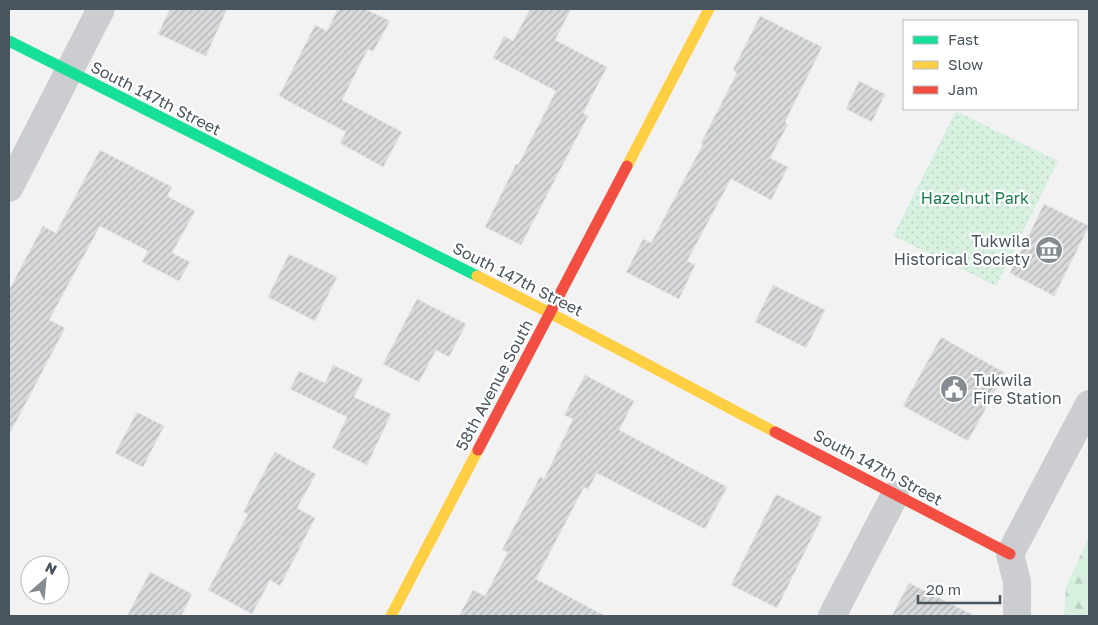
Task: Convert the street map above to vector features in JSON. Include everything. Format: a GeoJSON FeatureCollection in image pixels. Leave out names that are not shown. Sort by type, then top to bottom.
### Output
{"type":"FeatureCollection","features":[{"type":"Feature","properties":{"kind":"street"},"geometry":{"type":"LineString","coordinates":[[9,188],[101,9]]}},
{"type":"Feature","properties":{"kind":"street","name":"58th Avenue South"},"geometry":{"type":"LineString","coordinates":[[391,616],[709,9]]}},
{"type":"Feature","properties":{"kind":"street","name":"South 147th Street"},"geometry":{"type":"LineString","coordinates":[[9,41],[550,313],[1010,554]]}},
{"type":"Feature","properties":{"kind":"street"},"geometry":{"type":"LineString","coordinates":[[1017,616],[1017,582],[1010,554],[1089,404]]}},
{"type":"Feature","properties":{"kind":"street"},"geometry":{"type":"LineString","coordinates":[[832,616],[895,495]]}},
{"type":"Feature","properties":{"kind":"green space","name":"Hazelnut Park"},"geometry":{"type":"Polygon","coordinates":[[[956,111],[1058,161],[996,286],[893,236],[956,111]]]}},
{"type":"Feature","properties":{"kind":"green space"},"geometry":{"type":"Polygon","coordinates":[[[1089,537],[1089,616],[1064,616],[1066,587],[1089,537]]]}},
{"type":"Feature","properties":{"kind":"building"},"geometry":{"type":"Polygon","coordinates":[[[170,9],[227,9],[206,56],[158,34],[170,9]]]}},
{"type":"Feature","properties":{"kind":"building"},"geometry":{"type":"Polygon","coordinates":[[[338,9],[365,9],[390,21],[373,52],[368,49],[342,100],[402,132],[383,167],[340,143],[346,132],[279,96],[315,25],[327,31],[338,9]]]}},
{"type":"Feature","properties":{"kind":"building"},"geometry":{"type":"Polygon","coordinates":[[[530,9],[571,9],[555,40],[607,67],[583,113],[588,116],[521,245],[485,227],[516,164],[518,165],[556,91],[493,58],[504,36],[513,41],[530,9]]]}},
{"type":"Feature","properties":{"kind":"building"},"geometry":{"type":"Polygon","coordinates":[[[760,16],[822,47],[785,122],[788,124],[770,158],[788,167],[771,200],[731,179],[687,261],[695,265],[679,299],[626,272],[643,239],[651,243],[703,144],[701,143],[737,73],[733,70],[760,16]]]}},
{"type":"Feature","properties":{"kind":"building"},"geometry":{"type":"Polygon","coordinates":[[[859,81],[885,94],[872,122],[846,109],[859,81]]]}},
{"type":"Feature","properties":{"kind":"building"},"geometry":{"type":"Polygon","coordinates":[[[100,150],[172,187],[167,196],[195,211],[172,253],[190,262],[179,281],[142,262],[148,251],[100,226],[49,320],[65,328],[9,435],[9,290],[43,226],[56,233],[100,150]]]}},
{"type":"Feature","properties":{"kind":"building","name":"Tukwila Historical Society"},"geometry":{"type":"Polygon","coordinates":[[[1044,204],[1089,226],[1054,296],[1010,273],[1044,204]]]}},
{"type":"Feature","properties":{"kind":"building"},"geometry":{"type":"Polygon","coordinates":[[[289,254],[337,277],[315,321],[268,297],[289,254]]]}},
{"type":"Feature","properties":{"kind":"building"},"geometry":{"type":"Polygon","coordinates":[[[773,285],[825,310],[806,348],[755,322],[773,285]]]}},
{"type":"Feature","properties":{"kind":"building"},"geometry":{"type":"Polygon","coordinates":[[[417,299],[466,324],[449,357],[436,350],[419,382],[383,364],[417,299]]]}},
{"type":"Feature","properties":{"kind":"building","name":"Tukwila Fire Station"},"geometry":{"type":"Polygon","coordinates":[[[941,337],[1005,373],[968,441],[903,406],[941,337]]]}},
{"type":"Feature","properties":{"kind":"building"},"geometry":{"type":"Polygon","coordinates":[[[333,365],[363,379],[354,397],[391,414],[367,465],[332,448],[347,417],[290,389],[299,371],[325,383],[333,365]]]}},
{"type":"Feature","properties":{"kind":"building"},"geometry":{"type":"Polygon","coordinates":[[[585,375],[634,401],[619,430],[727,487],[705,529],[597,473],[588,489],[584,487],[536,579],[605,616],[459,616],[473,590],[485,596],[508,552],[502,550],[540,477],[544,479],[573,419],[564,415],[585,375]]]}},
{"type":"Feature","properties":{"kind":"building"},"geometry":{"type":"Polygon","coordinates":[[[137,412],[164,426],[143,467],[115,453],[137,412]]]}},
{"type":"Feature","properties":{"kind":"building"},"geometry":{"type":"Polygon","coordinates":[[[275,452],[316,474],[297,508],[315,518],[280,586],[270,580],[252,614],[208,590],[248,514],[243,512],[275,452]]]}},
{"type":"Feature","properties":{"kind":"building"},"geometry":{"type":"Polygon","coordinates":[[[776,494],[822,517],[777,608],[731,585],[776,494]]]}},
{"type":"Feature","properties":{"kind":"building"},"geometry":{"type":"Polygon","coordinates":[[[150,572],[192,594],[181,616],[127,616],[150,572]]]}},
{"type":"Feature","properties":{"kind":"building"},"geometry":{"type":"Polygon","coordinates":[[[909,583],[975,616],[892,616],[909,583]]]}},
{"type":"Feature","properties":{"kind":"traffic: fast"},"geometry":{"type":"LineString","coordinates":[[9,41],[477,276]]}},
{"type":"Feature","properties":{"kind":"traffic: slow"},"geometry":{"type":"LineString","coordinates":[[627,166],[709,9]]}},
{"type":"Feature","properties":{"kind":"traffic: slow"},"geometry":{"type":"LineString","coordinates":[[477,276],[775,432]]}},
{"type":"Feature","properties":{"kind":"traffic: slow"},"geometry":{"type":"LineString","coordinates":[[391,616],[478,450]]}},
{"type":"Feature","properties":{"kind":"traffic: jam"},"geometry":{"type":"LineString","coordinates":[[478,450],[627,166]]}},
{"type":"Feature","properties":{"kind":"traffic: jam"},"geometry":{"type":"LineString","coordinates":[[775,432],[1010,554]]}},
{"type":"Feature","properties":{"kind":"place","name":"Tukwila Historical Society"},"geometry":{"type":"Point","coordinates":[1049,250]}},
{"type":"Feature","properties":{"kind":"place","name":"Tukwila Fire Station"},"geometry":{"type":"Point","coordinates":[954,389]}}]}
